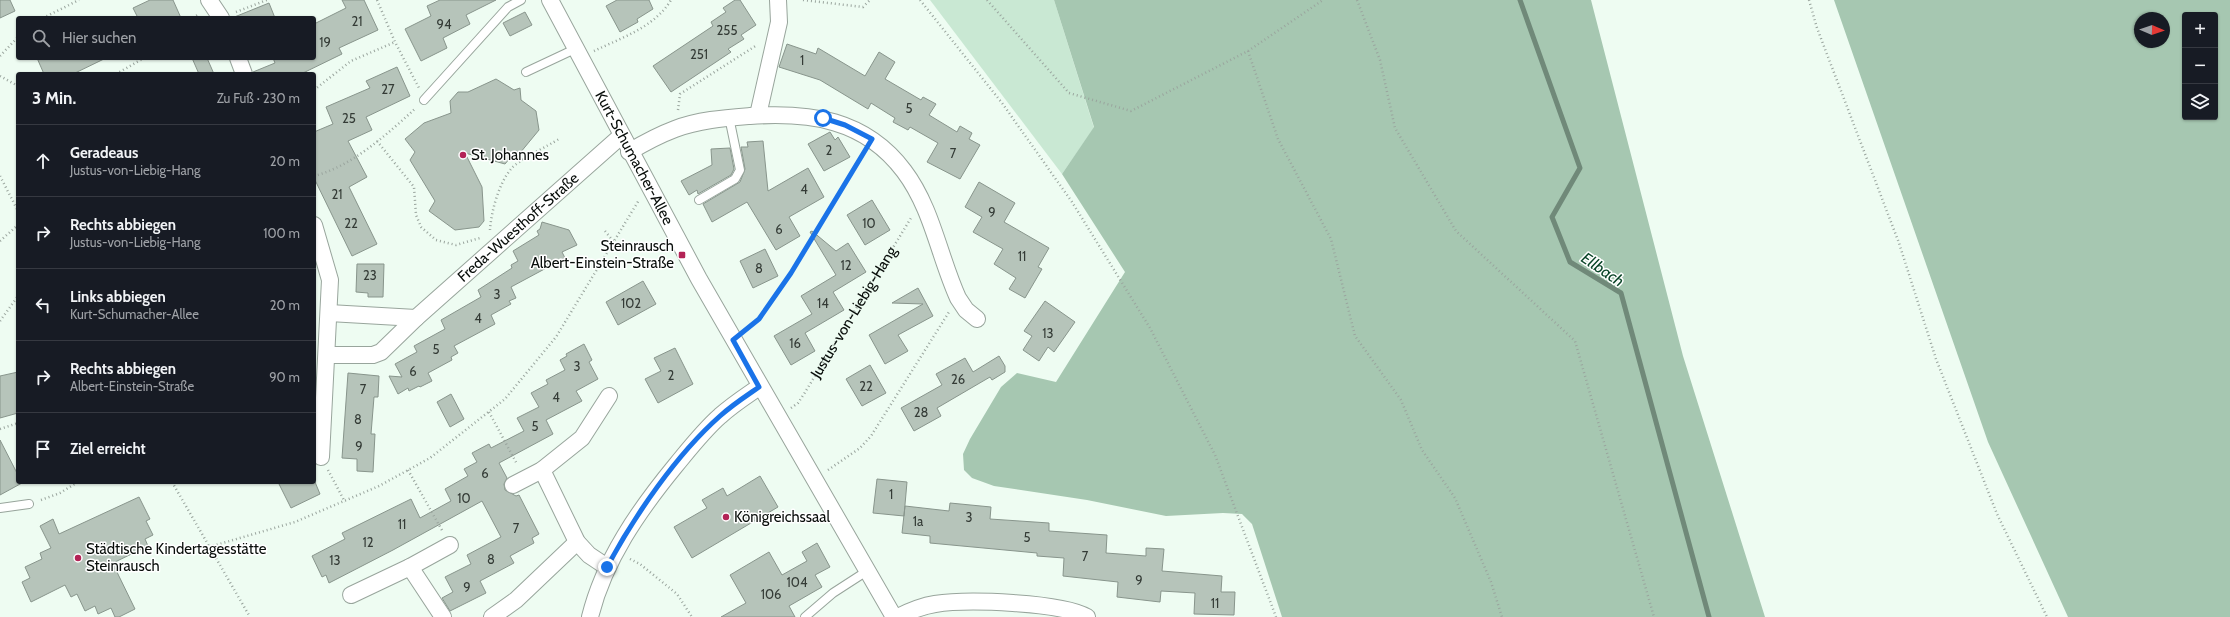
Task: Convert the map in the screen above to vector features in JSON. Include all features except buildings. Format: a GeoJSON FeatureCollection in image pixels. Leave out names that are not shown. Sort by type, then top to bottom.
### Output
{"type":"FeatureCollection","features":[{"type":"Feature","properties":{"kind":"street"},"geometry":{"type":"LineString","coordinates":[[209,0],[228,15]]}},
{"type":"Feature","properties":{"kind":"street","name":"Kurt-Schumacher-Allee"},"geometry":{"type":"LineString","coordinates":[[550,0],[629,152],[759,387],[815,480],[894,617]]}},
{"type":"Feature","properties":{"kind":"street"},"geometry":{"type":"LineString","coordinates":[[758,115],[779,22],[778,0]]}},
{"type":"Feature","properties":{"kind":"street"},"geometry":{"type":"LineString","coordinates":[[239,60],[243,72]]}},
{"type":"Feature","properties":{"kind":"street"},"geometry":{"type":"LineString","coordinates":[[629,152],[656,136],[677,128],[729,117],[797,114],[823,118],[845,125],[872,139],[904,170],[922,200],[958,298],[966,310],[977,319]]}},
{"type":"Feature","properties":{"kind":"street","name":"Freda-Wuesthoff-Straße"},"geometry":{"type":"LineString","coordinates":[[327,355],[373,355],[382,352],[416,318],[621,136]]}},
{"type":"Feature","properties":{"kind":"street"},"geometry":{"type":"LineString","coordinates":[[316,232],[330,280],[321,457]]}},
{"type":"Feature","properties":{"kind":"street"},"geometry":{"type":"LineString","coordinates":[[329,313],[416,318]]}},
{"type":"Feature","properties":{"kind":"street"},"geometry":{"type":"LineString","coordinates":[[590,617],[607,567],[642,510],[698,439],[720,416],[759,387]]}},
{"type":"Feature","properties":{"kind":"street"},"geometry":{"type":"LineString","coordinates":[[519,482],[542,470],[582,438],[609,396]]}},
{"type":"Feature","properties":{"kind":"street"},"geometry":{"type":"LineString","coordinates":[[542,470],[577,542],[588,555],[607,567]]}},
{"type":"Feature","properties":{"kind":"street"},"geometry":{"type":"LineString","coordinates":[[492,617],[516,600],[577,542]]}},
{"type":"Feature","properties":{"kind":"street"},"geometry":{"type":"LineString","coordinates":[[351,595],[410,567],[450,545]]}},
{"type":"Feature","properties":{"kind":"street"},"geometry":{"type":"LineString","coordinates":[[410,567],[443,617]]}},
{"type":"Feature","properties":{"kind":"street"},"geometry":{"type":"LineString","coordinates":[[898,617],[922,606],[950,602],[1039,605],[1057,607],[1087,617]]}},
{"type":"Feature","properties":{"kind":"lane"},"geometry":{"type":"LineString","coordinates":[[424,100],[508,7],[521,0]]}},
{"type":"Feature","properties":{"kind":"lane"},"geometry":{"type":"LineString","coordinates":[[526,72],[578,53]]}},
{"type":"Feature","properties":{"kind":"lane"},"geometry":{"type":"LineString","coordinates":[[699,200],[735,179],[740,170],[729,117]]}},
{"type":"Feature","properties":{"kind":"lane"},"geometry":{"type":"LineString","coordinates":[[0,508],[30,504]]}},
{"type":"Feature","properties":{"kind":"lane"},"geometry":{"type":"LineString","coordinates":[[805,617],[834,593],[867,571]]}},
{"type":"Feature","properties":{"kind":"path"},"geometry":{"type":"LineString","coordinates":[[47,16],[79,0]]}},
{"type":"Feature","properties":{"kind":"path"},"geometry":{"type":"LineString","coordinates":[[228,15],[267,0]]}},
{"type":"Feature","properties":{"kind":"path"},"geometry":{"type":"LineString","coordinates":[[316,175],[337,167],[377,141],[424,100],[395,42],[377,0]]}},
{"type":"Feature","properties":{"kind":"path"},"geometry":{"type":"LineString","coordinates":[[578,53],[646,26],[665,10],[671,0]]}},
{"type":"Feature","properties":{"kind":"path"},"geometry":{"type":"LineString","coordinates":[[803,0],[863,7],[870,0]]}},
{"type":"Feature","properties":{"kind":"path"},"geometry":{"type":"LineString","coordinates":[[920,0],[1002,103],[1072,202],[1150,328],[1215,455],[1276,617]]}},
{"type":"Feature","properties":{"kind":"path"},"geometry":{"type":"LineString","coordinates":[[987,0],[1069,94],[1131,111],[1248,51],[1323,0]]}},
{"type":"Feature","properties":{"kind":"path"},"geometry":{"type":"LineString","coordinates":[[1357,0],[1380,60],[1395,128],[1456,231],[1575,341],[1654,617]]}},
{"type":"Feature","properties":{"kind":"path"},"geometry":{"type":"LineString","coordinates":[[1809,0],[1817,28],[1899,243],[1936,358],[1997,514],[2047,617]]}},
{"type":"Feature","properties":{"kind":"path"},"geometry":{"type":"LineString","coordinates":[[677,128],[680,94],[776,33]]}},
{"type":"Feature","properties":{"kind":"path"},"geometry":{"type":"LineString","coordinates":[[0,56],[16,39]]}},
{"type":"Feature","properties":{"kind":"path"},"geometry":{"type":"LineString","coordinates":[[316,88],[351,61],[395,42]]}},
{"type":"Feature","properties":{"kind":"path"},"geometry":{"type":"LineString","coordinates":[[1248,51],[1278,139],[1331,239],[1355,336],[1401,400],[1422,450],[1455,498],[1491,582],[1502,617]]}},
{"type":"Feature","properties":{"kind":"path"},"geometry":{"type":"LineString","coordinates":[[120,72],[140,60]]}},
{"type":"Feature","properties":{"kind":"path"},"geometry":{"type":"LineString","coordinates":[[0,76],[16,85]]}},
{"type":"Feature","properties":{"kind":"path"},"geometry":{"type":"LineString","coordinates":[[501,243],[490,230],[491,216],[496,199],[511,168],[559,139]]}},
{"type":"Feature","properties":{"kind":"path"},"geometry":{"type":"LineString","coordinates":[[733,340],[759,319],[791,273],[872,139]]}},
{"type":"Feature","properties":{"kind":"path"},"geometry":{"type":"LineString","coordinates":[[377,141],[392,162],[408,178],[414,187],[416,215],[422,227],[436,240],[456,245],[480,238],[490,230]]}},
{"type":"Feature","properties":{"kind":"path"},"geometry":{"type":"LineString","coordinates":[[0,176],[16,207]]}},
{"type":"Feature","properties":{"kind":"path"},"geometry":{"type":"LineString","coordinates":[[209,547],[295,522],[345,502],[379,486],[430,458],[505,399],[556,337],[648,186]]}},
{"type":"Feature","properties":{"kind":"path","name":"Justus-von-Liebig-Hang"},"geometry":{"type":"LineString","coordinates":[[778,418],[801,399],[922,200]]}},
{"type":"Feature","properties":{"kind":"path"},"geometry":{"type":"LineString","coordinates":[[0,241],[16,227]]}},
{"type":"Feature","properties":{"kind":"path"},"geometry":{"type":"LineString","coordinates":[[605,231],[614,242]]}},
{"type":"Feature","properties":{"kind":"path"},"geometry":{"type":"LineString","coordinates":[[815,480],[860,448],[871,436],[958,298]]}},
{"type":"Feature","properties":{"kind":"path"},"geometry":{"type":"LineString","coordinates":[[0,321],[16,299]]}},
{"type":"Feature","properties":{"kind":"path"},"geometry":{"type":"LineString","coordinates":[[489,412],[519,482]]}},
{"type":"Feature","properties":{"kind":"path"},"geometry":{"type":"LineString","coordinates":[[0,429],[16,424]]}},
{"type":"Feature","properties":{"kind":"path"},"geometry":{"type":"LineString","coordinates":[[321,457],[345,502]]}},
{"type":"Feature","properties":{"kind":"path"},"geometry":{"type":"LineString","coordinates":[[408,470],[450,545]]}},
{"type":"Feature","properties":{"kind":"path"},"geometry":{"type":"LineString","coordinates":[[30,504],[60,493],[75,484]]}},
{"type":"Feature","properties":{"kind":"path"},"geometry":{"type":"LineString","coordinates":[[173,484],[250,617]]}},
{"type":"Feature","properties":{"kind":"path"},"geometry":{"type":"LineString","coordinates":[[616,552],[640,564],[678,594],[692,617]]}},
{"type":"Feature","properties":{"kind":"green space"},"geometry":{"type":"Polygon","coordinates":[[[930,0],[1054,0],[1094,128],[1062,174],[930,0]]]}},
{"type":"Feature","properties":{"kind":"green space"},"geometry":{"type":"Polygon","coordinates":[[[1054,0],[1591,0],[1683,356],[1765,617],[1282,617],[1252,524],[1242,514],[1223,513],[1166,516],[1087,500],[994,486],[972,478],[964,470],[963,454],[970,439],[1001,387],[1017,373],[1056,382],[1125,272],[1062,174],[1094,127],[1054,0]]]}},
{"type":"Feature","properties":{"kind":"green space"},"geometry":{"type":"Polygon","coordinates":[[[1834,0],[2230,0],[2230,617],[2068,617],[1988,442],[1834,0]]]}},
{"type":"Feature","properties":{"kind":"waterway","name":"Ellbach"},"geometry":{"type":"LineString","coordinates":[[1520,0],[1580,168],[1552,217],[1570,262],[1621,293],[1709,617]]}},
{"type":"Feature","properties":{"kind":"place","name":"St. Johannes"},"geometry":{"type":"Point","coordinates":[463,155]}},
{"type":"Feature","properties":{"kind":"place","name":"Steinrausch Albert-Einstein-Straße"},"geometry":{"type":"Point","coordinates":[682,255]}},
{"type":"Feature","properties":{"kind":"place","name":"Königreichssaal"},"geometry":{"type":"Point","coordinates":[726,517]}},
{"type":"Feature","properties":{"kind":"place","name":"Städtische Kindertagesstätte Steinrausch"},"geometry":{"type":"Point","coordinates":[78,558]}},
{"type":"Feature","properties":{"kind":"route"},"geometry":{"type":"LineString","coordinates":[[607,567],[638,516],[659,486],[698,439],[720,416],[759,387],[733,340],[759,319],[791,273],[872,139],[845,125],[823,118]]}}]}
